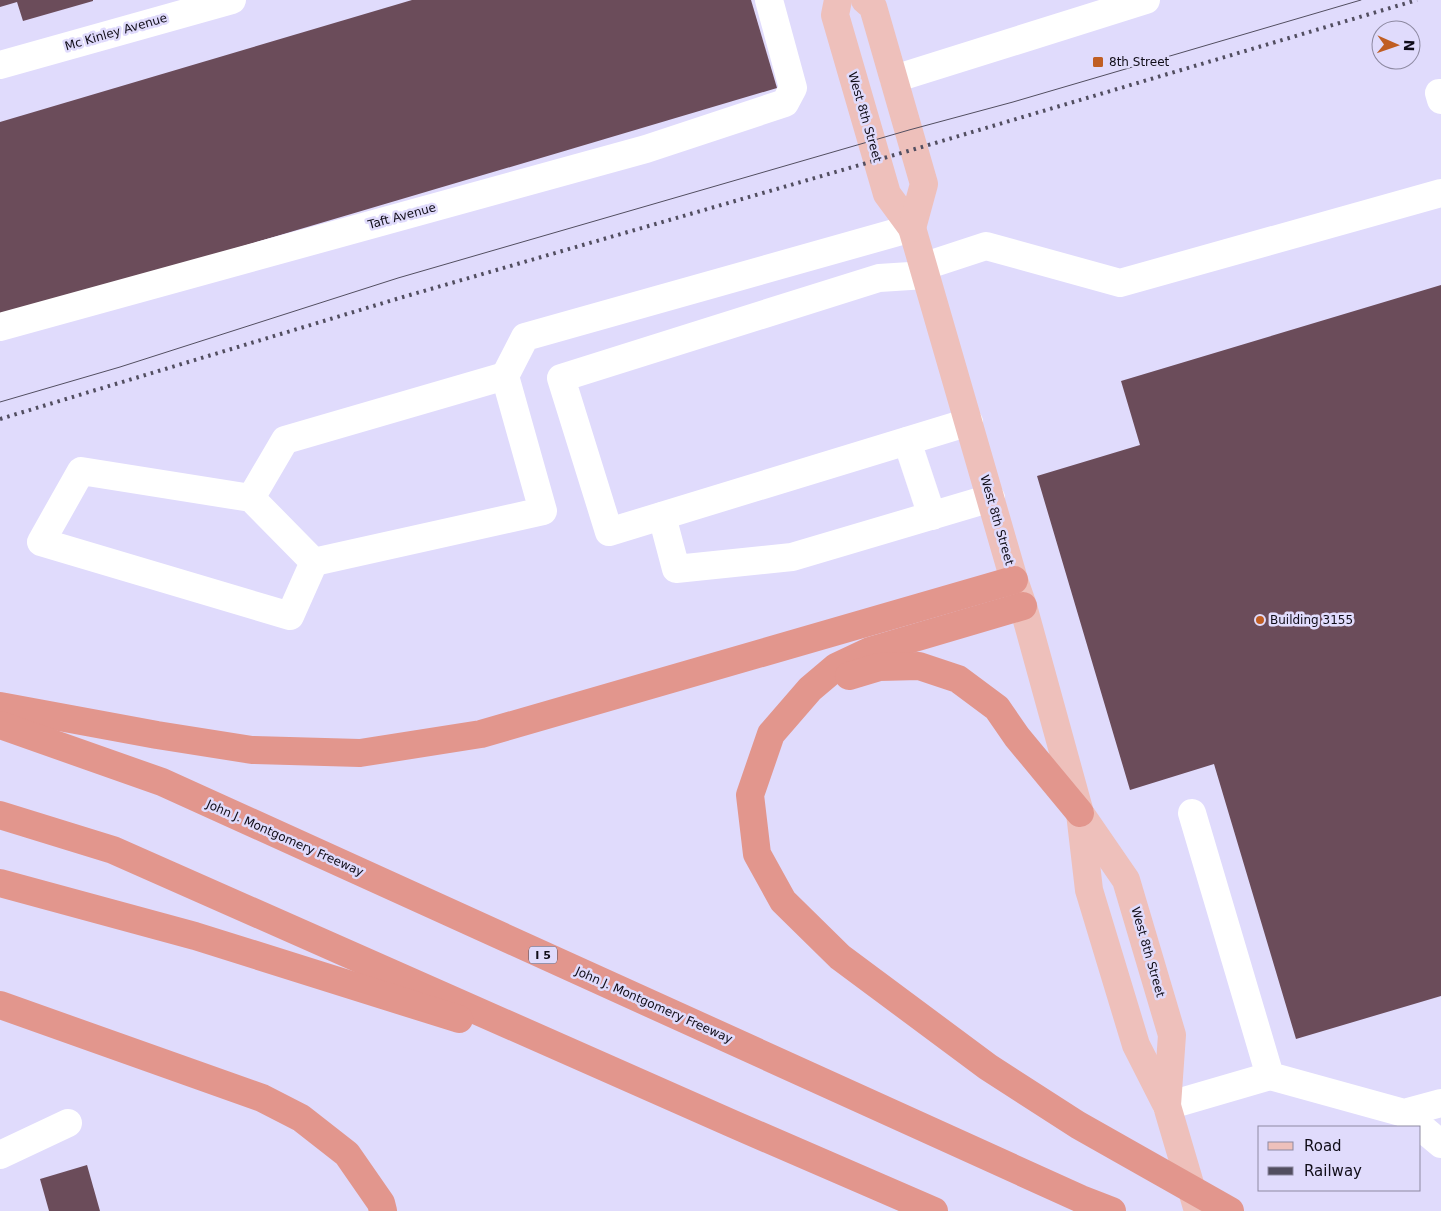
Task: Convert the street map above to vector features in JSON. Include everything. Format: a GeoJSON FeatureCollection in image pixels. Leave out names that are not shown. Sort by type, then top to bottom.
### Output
{"type":"FeatureCollection","features":[{"type":"Feature","properties":{"kind":"highway"},"geometry":{"type":"LineString","coordinates":[[0,706],[157,735],[252,750],[360,753],[481,734],[1014,580]]}},
{"type":"Feature","properties":{"kind":"highway"},"geometry":{"type":"LineString","coordinates":[[1024,606],[870,651],[836,667],[810,689],[771,734],[750,795],[757,854],[783,902],[848,963],[988,1067],[1078,1125],[1230,1211]]}},
{"type":"Feature","properties":{"kind":"highway"},"geometry":{"type":"LineString","coordinates":[[810,689],[879,666],[919,666],[958,679],[997,708],[1017,737],[1080,813]]}},
{"type":"Feature","properties":{"kind":"highway","name":"John J. Montgomery Freeway"},"geometry":{"type":"LineString","coordinates":[[0,725],[162,782],[1081,1199],[1112,1211]]}},
{"type":"Feature","properties":{"kind":"highway"},"geometry":{"type":"LineString","coordinates":[[0,815],[113,850],[934,1211]]}},
{"type":"Feature","properties":{"kind":"highway"},"geometry":{"type":"LineString","coordinates":[[0,883],[195,936],[592,1062]]}},
{"type":"Feature","properties":{"kind":"highway"},"geometry":{"type":"LineString","coordinates":[[0,1005],[262,1098],[300,1118],[347,1154],[381,1203],[383,1211]]}},
{"type":"Feature","properties":{"kind":"main road","name":"West 8th Street"},"geometry":{"type":"LineString","coordinates":[[838,0],[835,15],[887,194],[912,228],[1014,580],[1024,606],[1080,813],[1089,890],[1136,1045],[1167,1106],[1198,1211]]}},
{"type":"Feature","properties":{"kind":"main road"},"geometry":{"type":"LineString","coordinates":[[865,0],[873,7],[924,184],[912,228]]}},
{"type":"Feature","properties":{"kind":"main road","name":"West 8th Street"},"geometry":{"type":"LineString","coordinates":[[1080,813],[1126,880],[1129,889],[1172,1035],[1167,1106]]}},
{"type":"Feature","properties":{"kind":"street","name":"Mc Kinley Avenue"},"geometry":{"type":"LineString","coordinates":[[0,65],[232,0]]}},
{"type":"Feature","properties":{"kind":"street","name":"Taft Avenue"},"geometry":{"type":"LineString","coordinates":[[0,327],[646,148],[785,103],[794,88],[769,0]]}},
{"type":"Feature","properties":{"kind":"street"},"geometry":{"type":"LineString","coordinates":[[894,79],[1114,4],[1146,0]]}},
{"type":"Feature","properties":{"kind":"street"},"geometry":{"type":"LineString","coordinates":[[969,422],[609,532],[561,378],[879,278],[925,271],[986,246],[1120,283],[1441,193]]}},
{"type":"Feature","properties":{"kind":"street"},"geometry":{"type":"LineString","coordinates":[[314,562],[543,511],[506,376],[525,337],[912,228]]}},
{"type":"Feature","properties":{"kind":"street"},"geometry":{"type":"LineString","coordinates":[[252,498],[285,440],[506,376]]}},
{"type":"Feature","properties":{"kind":"street"},"geometry":{"type":"LineString","coordinates":[[907,441],[932,516]]}},
{"type":"Feature","properties":{"kind":"street"},"geometry":{"type":"LineString","coordinates":[[81,471],[252,498],[314,562],[290,616],[42,542],[81,471]]}},
{"type":"Feature","properties":{"kind":"street"},"geometry":{"type":"LineString","coordinates":[[662,516],[676,569],[792,558],[991,498]]}},
{"type":"Feature","properties":{"kind":"street"},"geometry":{"type":"LineString","coordinates":[[1192,813],[1270,1076]]}},
{"type":"Feature","properties":{"kind":"street"},"geometry":{"type":"LineString","coordinates":[[1167,1106],[1270,1076],[1404,1114],[1419,1126]]}},
{"type":"Feature","properties":{"kind":"street"},"geometry":{"type":"LineString","coordinates":[[1404,1114],[1441,1103]]}},
{"type":"Feature","properties":{"kind":"street"},"geometry":{"type":"LineString","coordinates":[[0,1155],[68,1123]]}},
{"type":"Feature","properties":{"kind":"street"},"geometry":{"type":"LineString","coordinates":[[1421,1128],[1441,1144]]}},
{"type":"Feature","properties":{"kind":"building"},"geometry":{"type":"Polygon","coordinates":[[[0,0],[93,1],[23,21],[17,2],[0,7],[0,0]]]}},
{"type":"Feature","properties":{"kind":"building"},"geometry":{"type":"Polygon","coordinates":[[[412,0],[751,0],[777,88],[0,318],[0,122],[412,0]]]}},
{"type":"Feature","properties":{"kind":"building","name":"Building 3155"},"geometry":{"type":"Polygon","coordinates":[[[1441,285],[1441,996],[1296,1039],[1214,764],[1130,790],[1037,476],[1140,445],[1121,381],[1441,285]]]}},
{"type":"Feature","properties":{"kind":"building"},"geometry":{"type":"Polygon","coordinates":[[[87,1165],[100,1211],[49,1211],[40,1179],[87,1165]]]}},
{"type":"Feature","properties":{"kind":"tram line"},"geometry":{"type":"LineString","coordinates":[[0,402],[120,367],[398,278],[1361,0]]}},
{"type":"Feature","properties":{"kind":"railway"},"geometry":{"type":"LineString","coordinates":[[0,419],[403,297],[915,149],[1417,0]]}},
{"type":"Feature","properties":{"kind":"place","name":"8th Street"},"geometry":{"type":"Point","coordinates":[1098,62]}},
{"type":"Feature","properties":{"kind":"place","name":"Building 3155"},"geometry":{"type":"Point","coordinates":[1260,620]}}]}
